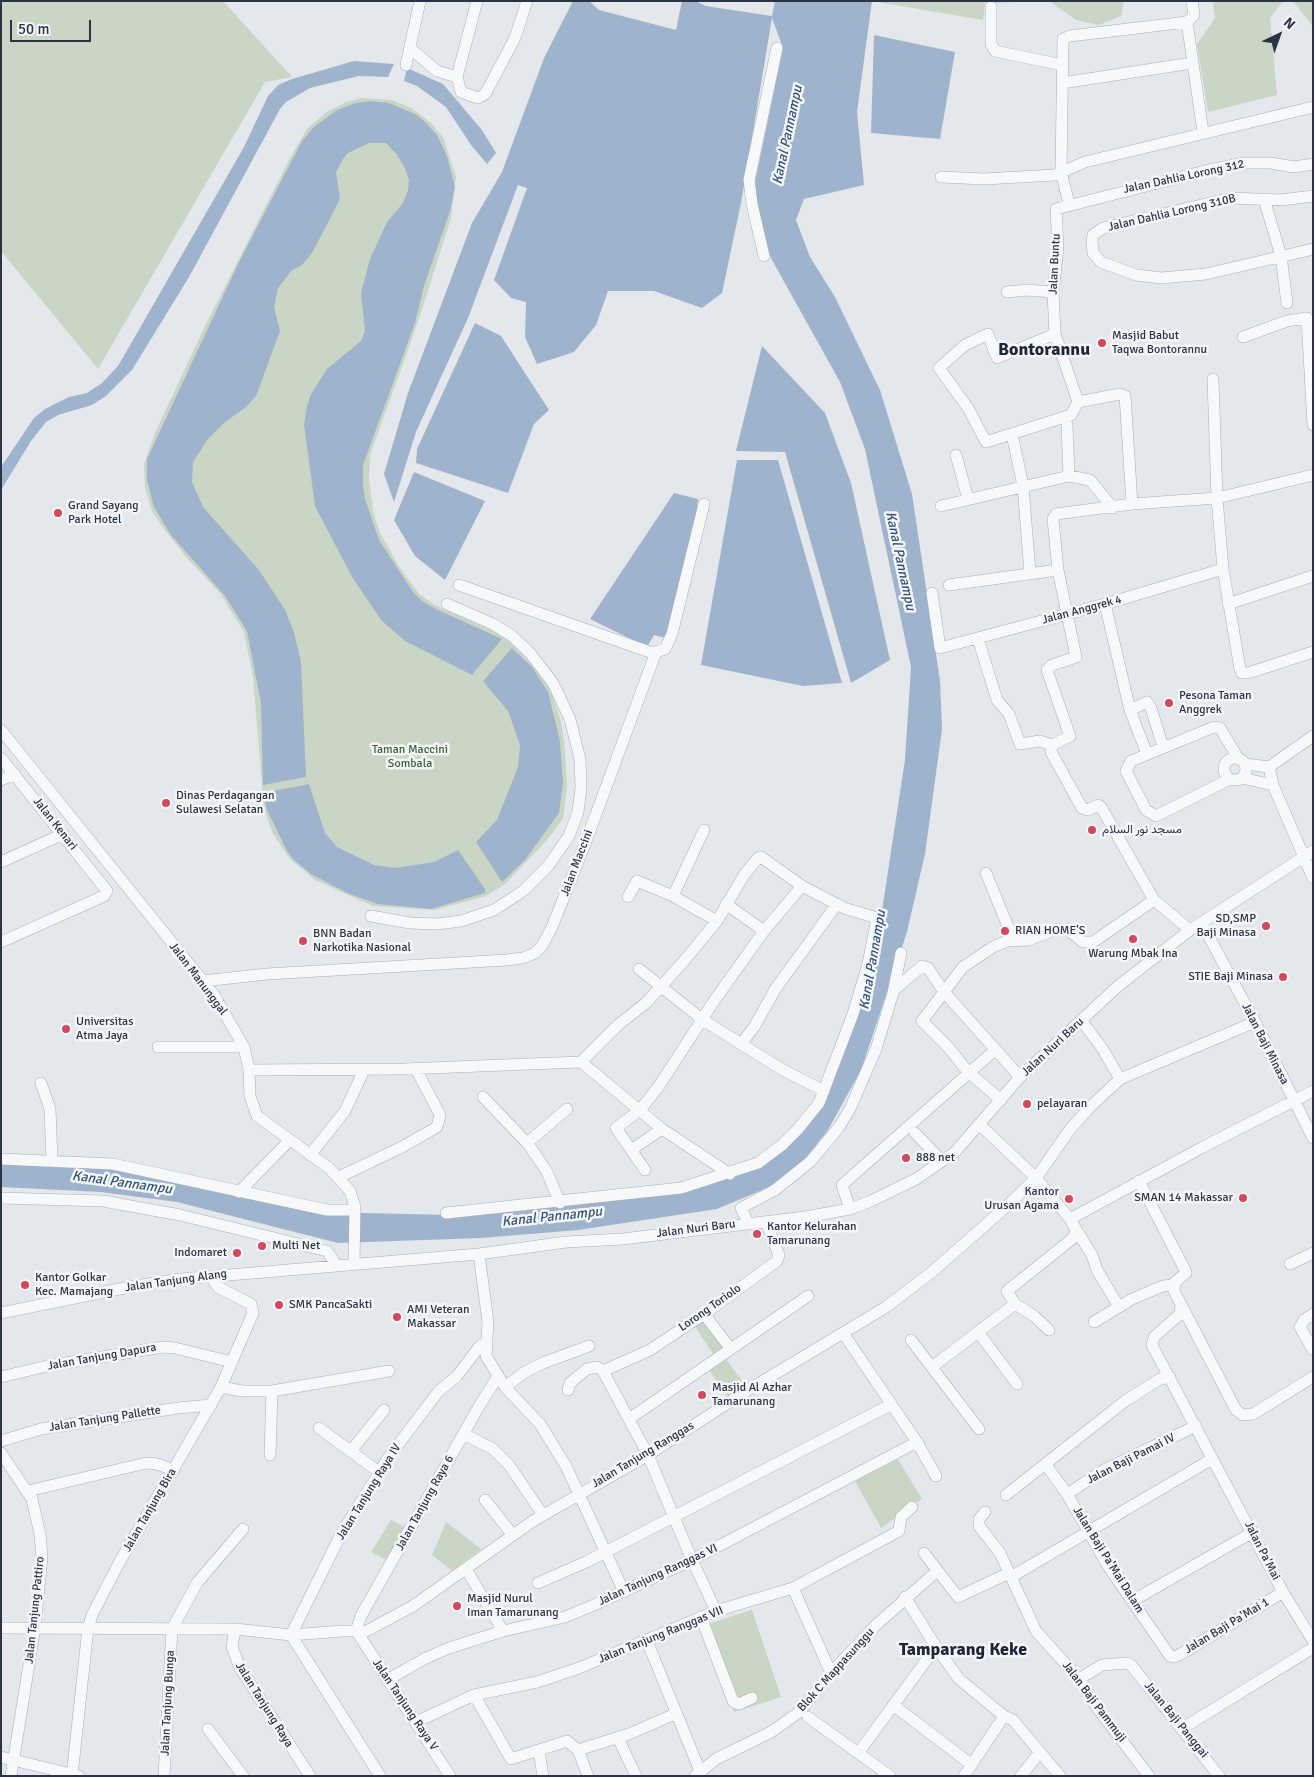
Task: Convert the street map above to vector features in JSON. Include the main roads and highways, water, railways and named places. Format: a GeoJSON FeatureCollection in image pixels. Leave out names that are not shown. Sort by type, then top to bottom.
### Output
{"type":"FeatureCollection","features":[{"type":"Feature","properties":{"kind":"water","name":"Kanal Pannampu"},"geometry":{"type":"Polygon","coordinates":[[[573,1],[590,2],[599,10],[676,30],[682,1],[695,1],[706,6],[772,16],[775,1],[872,1],[857,112],[864,185],[804,199],[796,220],[810,257],[835,297],[880,390],[912,494],[940,681],[942,729],[925,854],[907,932],[861,1070],[828,1130],[801,1164],[767,1188],[717,1209],[578,1230],[481,1238],[338,1243],[177,1202],[101,1192],[1,1187],[1,1162],[110,1165],[319,1212],[453,1215],[735,1176],[815,1112],[881,917],[905,760],[911,667],[865,449],[840,382],[772,260],[764,240],[753,192],[783,48],[772,18],[741,203],[722,293],[702,308],[654,291],[608,291],[596,325],[574,352],[537,364],[525,337],[526,302],[511,298],[494,280],[527,188],[518,185],[468,318],[416,432],[394,502],[384,474],[408,393],[472,223],[502,172],[544,58],[573,1]]]}},
{"type":"Feature","properties":{"kind":"water"},"geometry":{"type":"Polygon","coordinates":[[[874,35],[955,52],[940,139],[871,133],[874,35]]]}},
{"type":"Feature","properties":{"kind":"water"},"geometry":{"type":"Polygon","coordinates":[[[354,61],[394,64],[388,77],[359,76],[310,88],[286,102],[280,109],[189,277],[132,370],[106,396],[92,405],[58,415],[46,422],[31,441],[1,490],[1,467],[34,418],[45,409],[69,397],[87,393],[102,383],[118,366],[244,147],[268,96],[278,85],[292,79],[354,61]]]}},
{"type":"Feature","properties":{"kind":"water"},"geometry":{"type":"Polygon","coordinates":[[[407,68],[443,84],[482,130],[496,153],[487,164],[471,145],[446,107],[417,86],[404,81],[407,68]]]}},
{"type":"Feature","properties":{"kind":"water"},"geometry":{"type":"Polygon","coordinates":[[[371,101],[389,103],[415,114],[424,121],[437,135],[447,156],[455,187],[450,211],[424,286],[415,323],[363,465],[365,499],[379,540],[413,592],[422,601],[436,609],[502,639],[472,675],[405,641],[381,620],[352,577],[315,506],[304,425],[307,406],[311,394],[327,369],[361,341],[365,331],[361,293],[370,259],[387,222],[403,203],[408,190],[409,180],[405,168],[397,155],[386,143],[369,143],[348,153],[343,159],[336,172],[340,198],[332,215],[312,253],[302,265],[291,271],[278,288],[274,307],[280,331],[256,396],[245,408],[225,422],[208,439],[193,462],[192,482],[203,507],[259,570],[285,610],[294,632],[301,662],[306,777],[263,785],[261,703],[247,631],[225,596],[171,535],[154,507],[147,480],[147,459],[239,262],[302,141],[314,127],[337,110],[356,103],[371,101]]]}},
{"type":"Feature","properties":{"kind":"water"},"geometry":{"type":"Polygon","coordinates":[[[475,323],[501,336],[549,410],[534,424],[508,493],[416,463],[417,449],[475,323]]]}},
{"type":"Feature","properties":{"kind":"water"},"geometry":{"type":"Polygon","coordinates":[[[762,346],[825,413],[851,483],[890,660],[851,683],[785,452],[736,451],[762,346]]]}},
{"type":"Feature","properties":{"kind":"water"},"geometry":{"type":"Polygon","coordinates":[[[737,460],[778,460],[842,683],[803,686],[701,665],[737,460]]]}},
{"type":"Feature","properties":{"kind":"water"},"geometry":{"type":"Polygon","coordinates":[[[414,472],[485,501],[445,580],[415,556],[394,520],[414,472]]]}},
{"type":"Feature","properties":{"kind":"water"},"geometry":{"type":"Polygon","coordinates":[[[674,493],[698,499],[692,553],[669,639],[654,635],[647,647],[590,619],[674,493]]]}},
{"type":"Feature","properties":{"kind":"water"},"geometry":{"type":"Polygon","coordinates":[[[512,648],[532,667],[548,692],[560,741],[563,783],[559,813],[525,860],[502,882],[476,842],[497,820],[518,767],[520,745],[508,711],[483,681],[512,648]]]}},
{"type":"Feature","properties":{"kind":"water"},"geometry":{"type":"Polygon","coordinates":[[[309,784],[325,833],[337,847],[374,865],[395,868],[434,862],[458,850],[485,889],[485,893],[431,909],[378,904],[347,893],[311,874],[294,860],[287,851],[267,810],[263,793],[309,784]]]}},
{"type":"Feature","properties":{"kind":"place","name":"Masjid Babut Taqwa Bontorannu"},"geometry":{"type":"Point","coordinates":[1102,343]}},
{"type":"Feature","properties":{"kind":"place","name":"Grand Sayang Park Hotel"},"geometry":{"type":"Point","coordinates":[58,513]}},
{"type":"Feature","properties":{"kind":"place","name":"Pesona Taman Anggrek"},"geometry":{"type":"Point","coordinates":[1169,703]}},
{"type":"Feature","properties":{"kind":"place","name":"Dinas Perdagangan Sulawesi Selatan"},"geometry":{"type":"Point","coordinates":[166,803]}},
{"type":"Feature","properties":{"kind":"place","name":"مسجد نور السلام"},"geometry":{"type":"Point","coordinates":[1092,830]}},
{"type":"Feature","properties":{"kind":"place","name":"SD,SMP Baji Minasa"},"geometry":{"type":"Point","coordinates":[1266,926]}},
{"type":"Feature","properties":{"kind":"place","name":"RIAN HOME'S"},"geometry":{"type":"Point","coordinates":[1005,931]}},
{"type":"Feature","properties":{"kind":"place","name":"Warung Mbak Ina"},"geometry":{"type":"Point","coordinates":[1133,939]}},
{"type":"Feature","properties":{"kind":"place","name":"BNN Badan Narkotika Nasional"},"geometry":{"type":"Point","coordinates":[303,941]}},
{"type":"Feature","properties":{"kind":"place","name":"STIE Baji Minasa"},"geometry":{"type":"Point","coordinates":[1283,977]}},
{"type":"Feature","properties":{"kind":"place","name":"Universitas Atma Jaya"},"geometry":{"type":"Point","coordinates":[66,1029]}},
{"type":"Feature","properties":{"kind":"place","name":"pelayaran"},"geometry":{"type":"Point","coordinates":[1027,1104]}},
{"type":"Feature","properties":{"kind":"place","name":"888 net"},"geometry":{"type":"Point","coordinates":[906,1158]}},
{"type":"Feature","properties":{"kind":"place","name":"SMAN 14 Makassar"},"geometry":{"type":"Point","coordinates":[1243,1198]}},
{"type":"Feature","properties":{"kind":"place","name":"Kantor Urusan Agama"},"geometry":{"type":"Point","coordinates":[1069,1199]}},
{"type":"Feature","properties":{"kind":"place","name":"Kantor Kelurahan Tamarunang"},"geometry":{"type":"Point","coordinates":[757,1234]}},
{"type":"Feature","properties":{"kind":"place","name":"Multi Net"},"geometry":{"type":"Point","coordinates":[262,1246]}},
{"type":"Feature","properties":{"kind":"place","name":"Indomaret"},"geometry":{"type":"Point","coordinates":[237,1253]}},
{"type":"Feature","properties":{"kind":"place","name":"Kantor Golkar Kec. Mamajang"},"geometry":{"type":"Point","coordinates":[25,1285]}},
{"type":"Feature","properties":{"kind":"place","name":"SMK PancaSakti"},"geometry":{"type":"Point","coordinates":[279,1305]}},
{"type":"Feature","properties":{"kind":"place","name":"AMI Veteran Makassar"},"geometry":{"type":"Point","coordinates":[397,1317]}},
{"type":"Feature","properties":{"kind":"place","name":"Masjid Al Azhar Tamarunang"},"geometry":{"type":"Point","coordinates":[702,1395]}},
{"type":"Feature","properties":{"kind":"place","name":"Masjid Nurul Iman Tamarunang"},"geometry":{"type":"Point","coordinates":[457,1606]}},
{"type":"Feature","properties":{"kind":"district","name":"Bontorannu"},"geometry":{"type":"Point","coordinates":[1044,350]}},
{"type":"Feature","properties":{"kind":"district","name":"Tamparang Keke"},"geometry":{"type":"Point","coordinates":[963,1650]}},
{"type":"Feature","properties":{"kind":"park label","name":"Taman Maccini Sombala"},"geometry":{"type":"Point","coordinates":[410,757]}}]}
